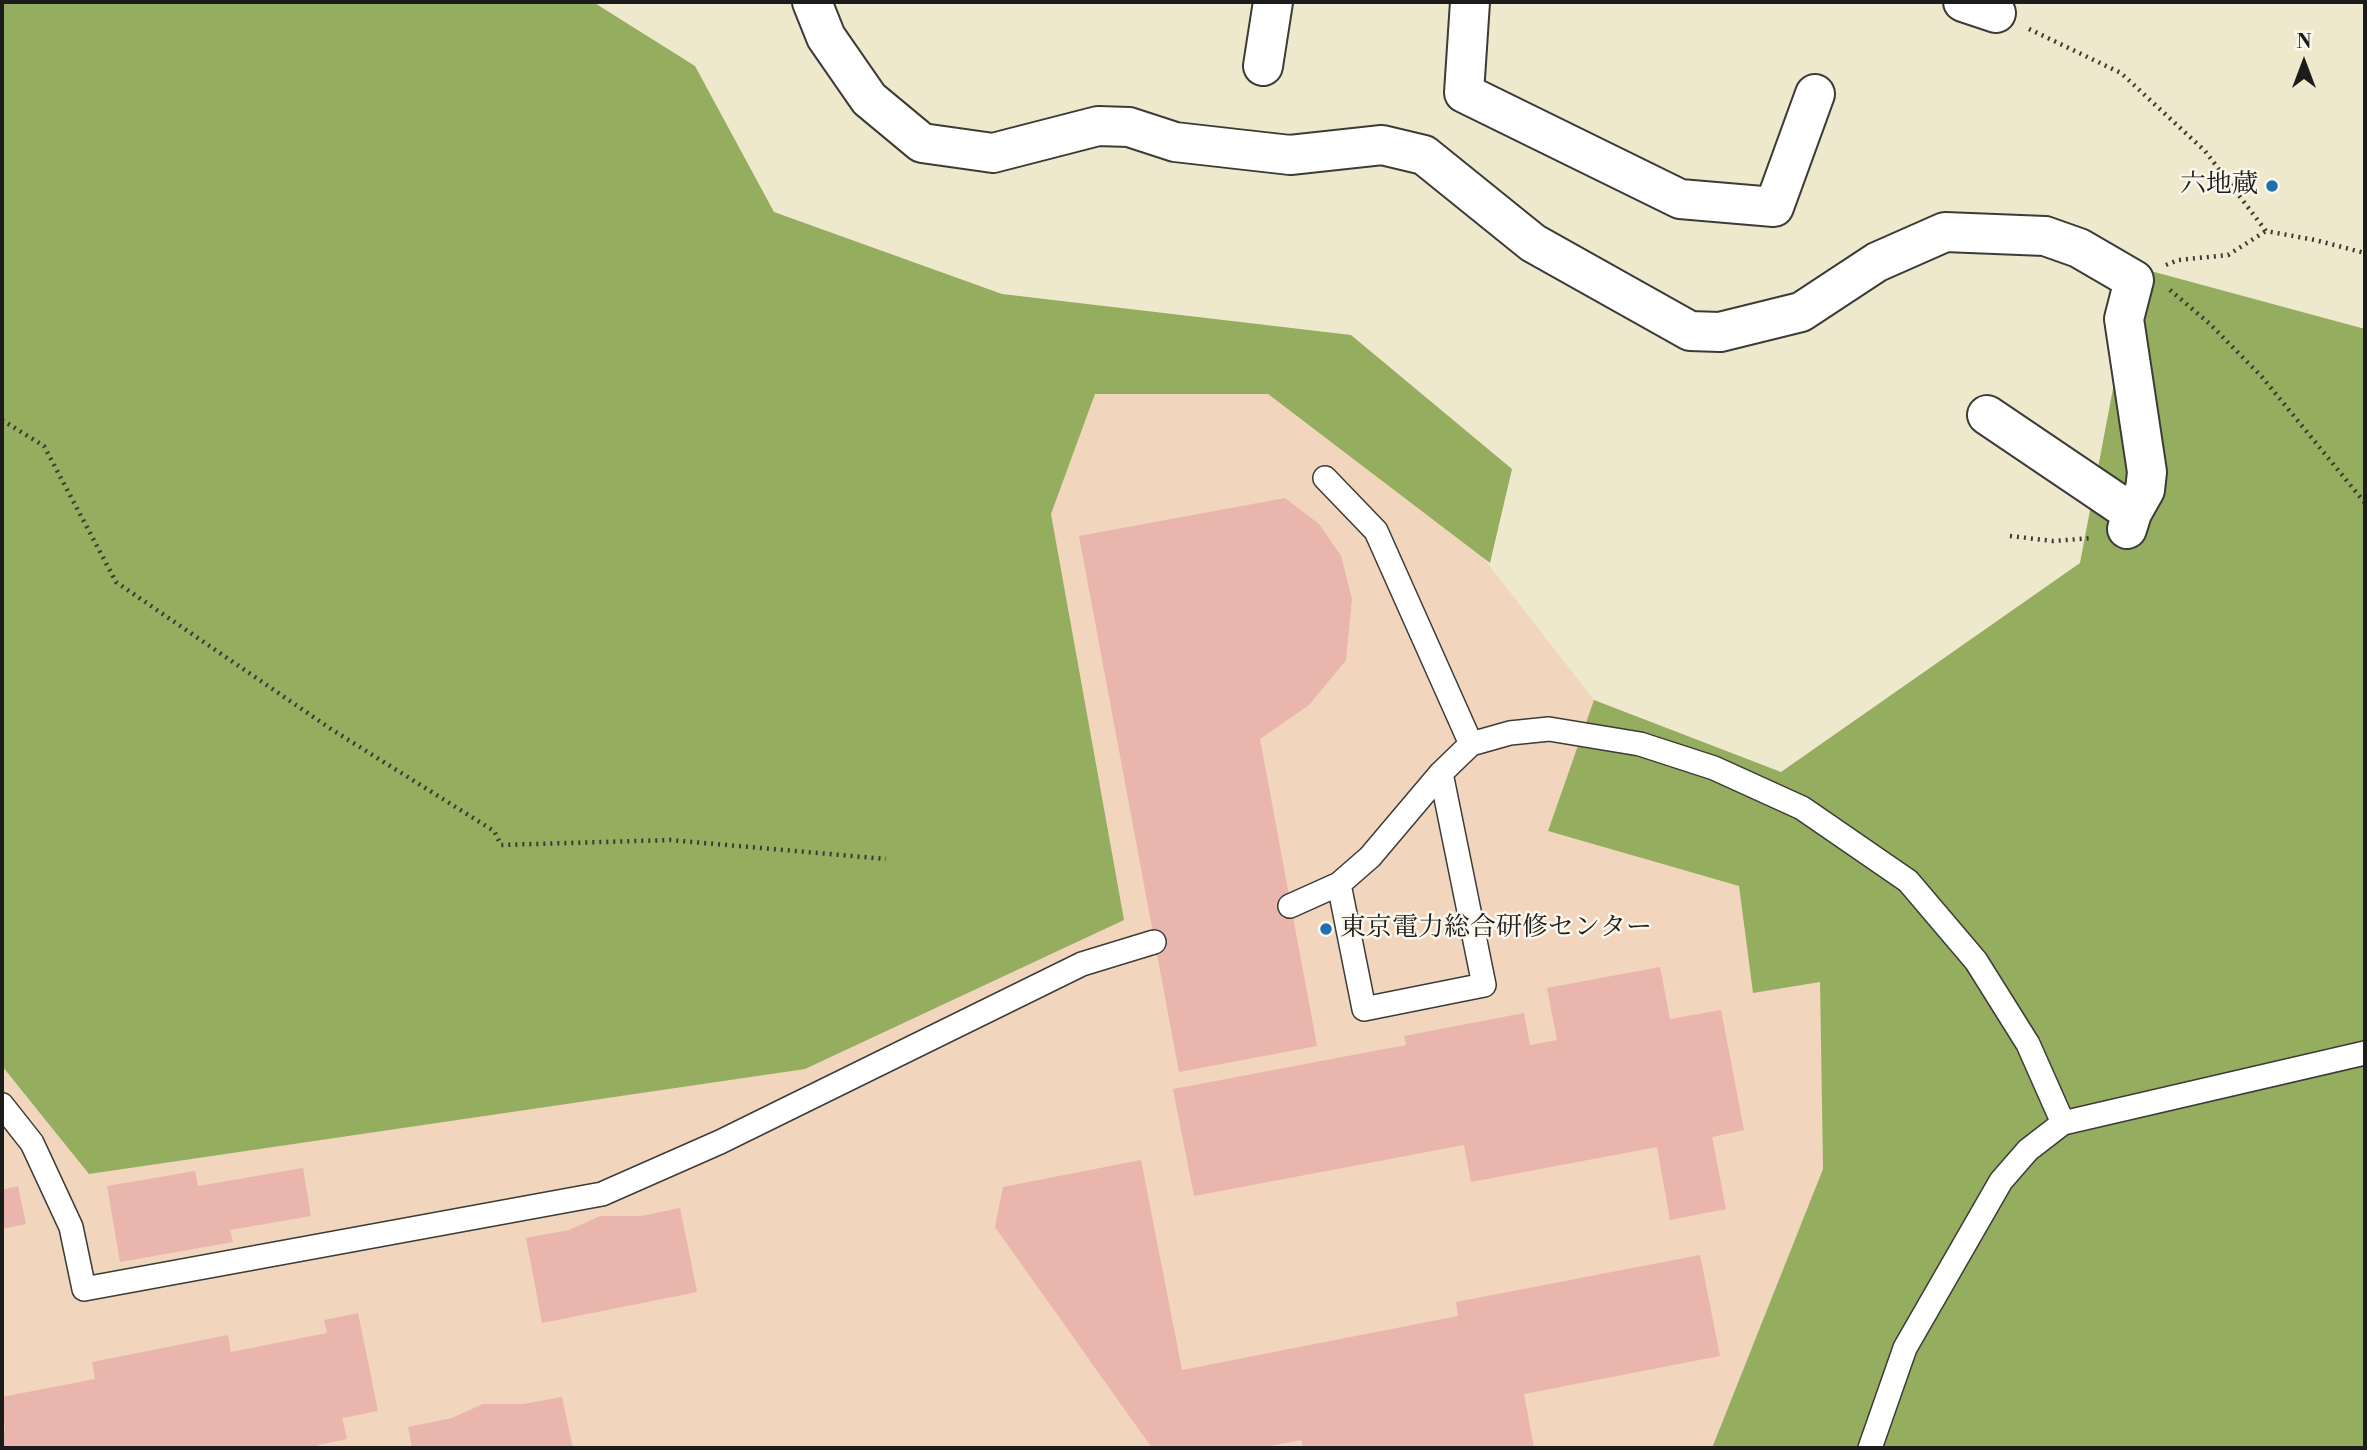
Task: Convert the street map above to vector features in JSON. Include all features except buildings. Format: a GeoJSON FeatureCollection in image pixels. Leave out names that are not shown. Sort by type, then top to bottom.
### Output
{"type":"FeatureCollection","features":[{"type":"Feature","properties":{"kind":"street"},"geometry":{"type":"LineString","coordinates":[[812,2],[826,37],[869,99],[922,143],[993,153],[1098,126],[1129,127],[1175,142],[1290,155],[1382,145],[1424,155],[1533,243],[1690,331],[1720,332],[1801,312],[1877,262],[1945,232],[2045,236],[2079,248],[2134,281],[2124,319],[2147,472],[2146,490],[2129,521],[1987,415]]}},
{"type":"Feature","properties":{"kind":"street"},"geometry":{"type":"LineString","coordinates":[[1262,66],[1273,2]]}},
{"type":"Feature","properties":{"kind":"street"},"geometry":{"type":"LineString","coordinates":[[1470,2],[1464,93],[1680,199],[1774,207],[1815,94]]}},
{"type":"Feature","properties":{"kind":"lane"},"geometry":{"type":"LineString","coordinates":[[1325,478],[1376,531],[1471,744]]}},
{"type":"Feature","properties":{"kind":"lane"},"geometry":{"type":"LineString","coordinates":[[1290,906],[1339,884],[1370,858],[1441,773],[1471,744],[1510,733],[1549,729],[1640,744],[1714,768],[1802,808],[1908,881],[1976,961],[2028,1044],[2063,1123]]}},
{"type":"Feature","properties":{"kind":"lane"},"geometry":{"type":"LineString","coordinates":[[1339,884],[1364,1009],[1484,985],[1441,773]]}},
{"type":"Feature","properties":{"kind":"lane"},"geometry":{"type":"LineString","coordinates":[[2,1105],[32,1143],[71,1227],[84,1289],[602,1194],[720,1142],[1082,964],[1154,942]]}},
{"type":"Feature","properties":{"kind":"lane"},"geometry":{"type":"LineString","coordinates":[[1870,1448],[1905,1348],[2001,1181],[2028,1150],[2063,1123],[2365,1053]]}},
{"type":"Feature","properties":{"kind":"path"},"geometry":{"type":"LineString","coordinates":[[1979,8],[2121,73],[2205,151],[2266,231],[2365,253]]}},
{"type":"Feature","properties":{"kind":"path"},"geometry":{"type":"LineString","coordinates":[[2134,281],[2178,260],[2228,255],[2266,231]]}},
{"type":"Feature","properties":{"kind":"path"},"geometry":{"type":"LineString","coordinates":[[2134,281],[2150,283],[2174,292],[2210,324],[2262,377],[2365,503]]}},
{"type":"Feature","properties":{"kind":"path"},"geometry":{"type":"LineString","coordinates":[[2,420],[44,446],[117,582],[331,729],[494,831],[501,845],[670,840],[886,859]]}},
{"type":"Feature","properties":{"kind":"path"},"geometry":{"type":"LineString","coordinates":[[2011,536],[2053,541],[2112,537],[2129,521]]}},
{"type":"Feature","properties":{"kind":"shaded area","name":"東京電力総合研修センター"},"geometry":{"type":"Polygon","coordinates":[[[1095,394],[1268,394],[1481,555],[1594,700],[1548,831],[1739,886],[1753,992],[1820,981],[1823,1169],[1712,1448],[2,1448],[2,1067],[90,1174],[314,1140],[1123,920],[1051,514],[1095,394]]]}},
{"type":"Feature","properties":{"kind":"green space"},"geometry":{"type":"Polygon","coordinates":[[[2,2],[593,2],[695,66],[774,212],[1002,294],[1351,335],[1512,469],[1490,563],[1268,394],[1095,394],[1051,514],[1124,920],[805,1069],[89,1174],[2,1066],[2,2]]]}},
{"type":"Feature","properties":{"kind":"green space"},"geometry":{"type":"Polygon","coordinates":[[[2136,267],[2365,329],[2365,1448],[1712,1448],[1823,1169],[1820,982],[1753,993],[1739,886],[1548,831],[1594,700],[1781,772],[2080,563],[2136,267]]]}},
{"type":"Feature","properties":{"kind":"place","name":"六地蔵"},"geometry":{"type":"Point","coordinates":[2272,186]}},
{"type":"Feature","properties":{"kind":"place","name":"東京電力総合研修センター"},"geometry":{"type":"Point","coordinates":[1326,929]}}]}
